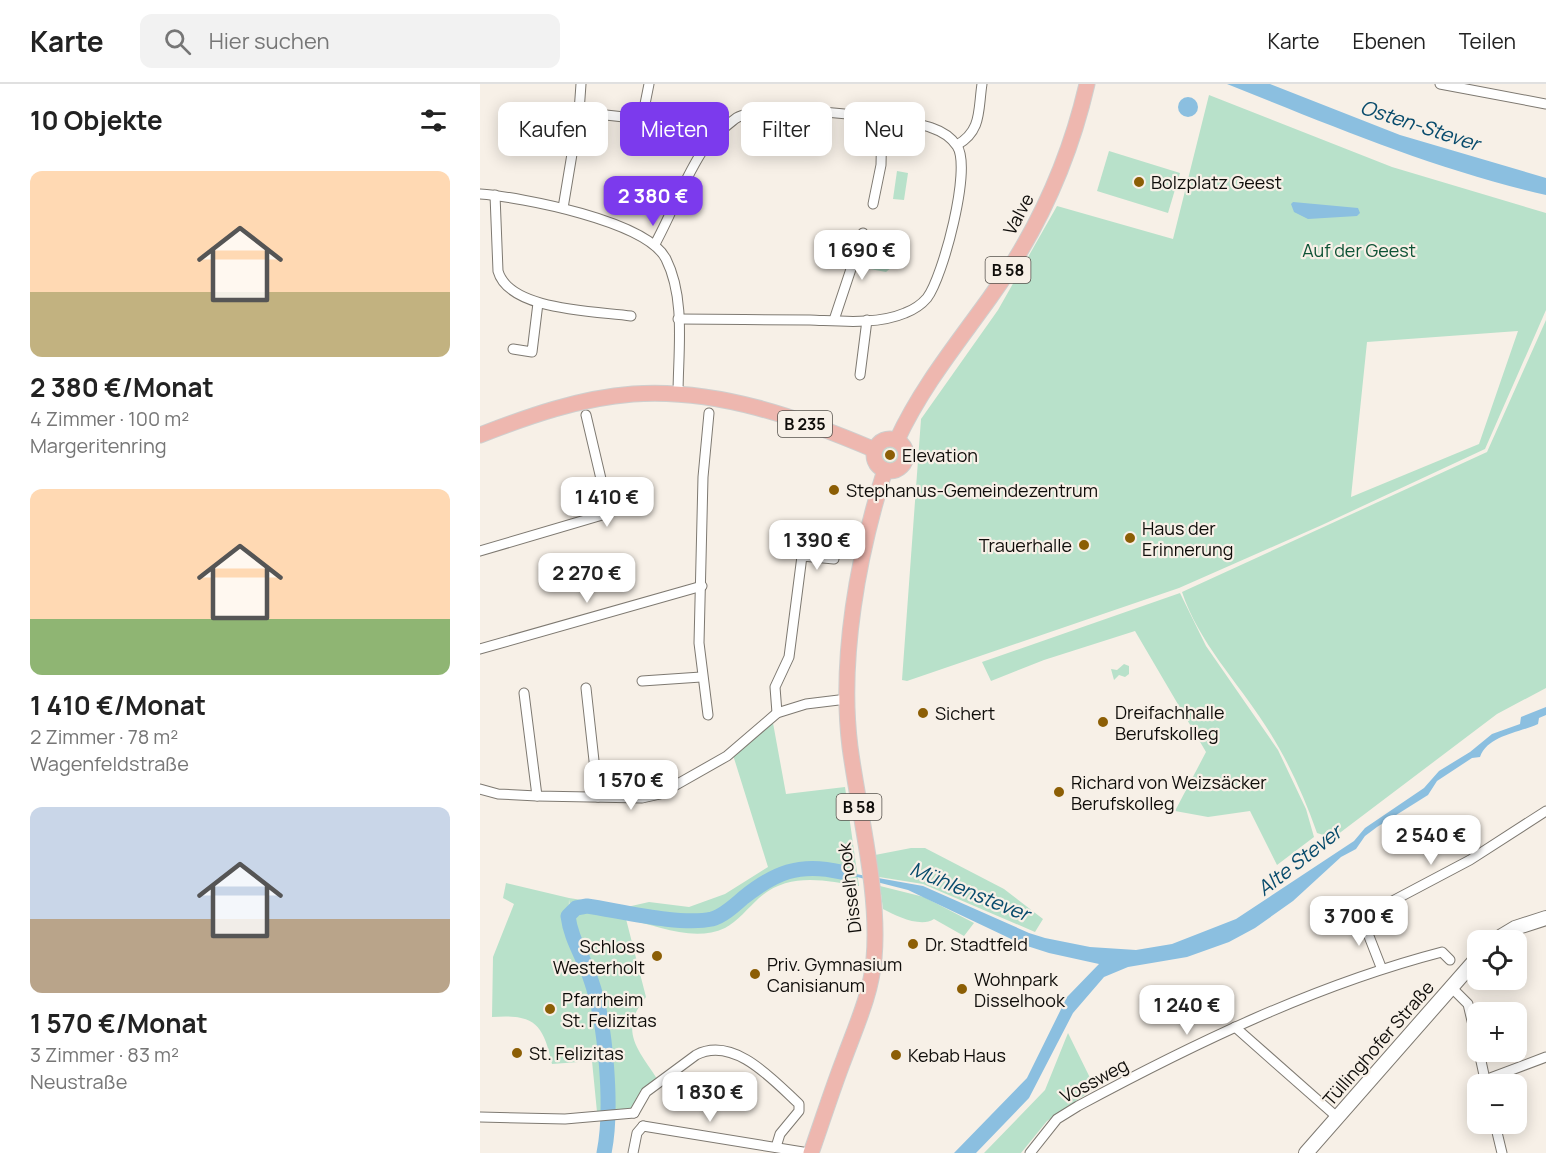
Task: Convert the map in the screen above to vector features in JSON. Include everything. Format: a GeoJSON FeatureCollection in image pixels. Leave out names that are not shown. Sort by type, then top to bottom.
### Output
{"type":"FeatureCollection","features":[{"type":"Feature","properties":{"kind":"main road","name":"Valve"},"geometry":{"type":"LineString","coordinates":[[897,440],[924,389],[990,298],[1043,210],[1067,151],[1087,84]]}},
{"type":"Feature","properties":{"kind":"main road","name":"B 235"},"geometry":{"type":"LineString","coordinates":[[480,435],[549,410],[582,402],[634,394],[678,395],[734,401],[875,450]]}},
{"type":"Feature","properties":{"kind":"main road"},"geometry":{"type":"LineString","coordinates":[[886,440],[897,440],[906,451],[905,461],[896,469],[885,470],[875,459],[875,450],[886,440]]}},
{"type":"Feature","properties":{"kind":"main road","name":"Disselhook"},"geometry":{"type":"LineString","coordinates":[[810,1153],[871,981],[875,930],[850,745],[847,699],[854,610],[867,539],[885,470]]}},
{"type":"Feature","properties":{"kind":"main road"},"geometry":{"type":"LineString","coordinates":[[1512,930],[1546,918]]}},
{"type":"Feature","properties":{"kind":"main road","name":"Tüllinghofer Straße"},"geometry":{"type":"LineString","coordinates":[[1306,1153],[1467,968]]}},
{"type":"Feature","properties":{"kind":"street"},"geometry":{"type":"LineString","coordinates":[[580,102],[581,84]]}},
{"type":"Feature","properties":{"kind":"street"},"geometry":{"type":"LineString","coordinates":[[608,115],[642,119],[649,84]]}},
{"type":"Feature","properties":{"kind":"street"},"geometry":{"type":"LineString","coordinates":[[957,145],[972,134],[976,127],[982,84]]}},
{"type":"Feature","properties":{"kind":"street"},"geometry":{"type":"LineString","coordinates":[[1440,84],[1546,104]]}},
{"type":"Feature","properties":{"kind":"street"},"geometry":{"type":"LineString","coordinates":[[656,244],[706,146],[737,117],[758,111],[782,110],[844,116]]}},
{"type":"Feature","properties":{"kind":"street"},"geometry":{"type":"LineString","coordinates":[[678,319],[867,320],[903,314],[918,307],[928,297],[946,247],[960,194],[963,162],[957,145],[951,138],[925,126]]}},
{"type":"Feature","properties":{"kind":"street"},"geometry":{"type":"LineString","coordinates":[[563,208],[572,156]]}},
{"type":"Feature","properties":{"kind":"street"},"geometry":{"type":"LineString","coordinates":[[873,204],[881,156]]}},
{"type":"Feature","properties":{"kind":"street"},"geometry":{"type":"LineString","coordinates":[[480,194],[563,208],[613,224],[656,244],[669,266],[678,319],[678,395]]}},
{"type":"Feature","properties":{"kind":"street"},"geometry":{"type":"LineString","coordinates":[[495,195],[498,271],[501,282],[510,290],[538,303],[632,316]]}},
{"type":"Feature","properties":{"kind":"street"},"geometry":{"type":"LineString","coordinates":[[834,320],[863,233]]}},
{"type":"Feature","properties":{"kind":"street"},"geometry":{"type":"LineString","coordinates":[[513,350],[532,352],[538,303]]}},
{"type":"Feature","properties":{"kind":"street"},"geometry":{"type":"LineString","coordinates":[[860,375],[867,320]]}},
{"type":"Feature","properties":{"kind":"street"},"geometry":{"type":"LineString","coordinates":[[708,715],[699,643],[703,477],[709,413]]}},
{"type":"Feature","properties":{"kind":"street"},"geometry":{"type":"LineString","coordinates":[[480,551],[609,513],[586,415]]}},
{"type":"Feature","properties":{"kind":"street"},"geometry":{"type":"LineString","coordinates":[[777,713],[775,687],[789,657],[802,556],[834,559]]}},
{"type":"Feature","properties":{"kind":"street"},"geometry":{"type":"LineString","coordinates":[[480,649],[702,586]]}},
{"type":"Feature","properties":{"kind":"street"},"geometry":{"type":"LineString","coordinates":[[642,681],[702,677]]}},
{"type":"Feature","properties":{"kind":"street"},"geometry":{"type":"LineString","coordinates":[[586,688],[598,797]]}},
{"type":"Feature","properties":{"kind":"street"},"geometry":{"type":"LineString","coordinates":[[524,693],[537,796]]}},
{"type":"Feature","properties":{"kind":"street"},"geometry":{"type":"LineString","coordinates":[[480,789],[498,794],[537,796],[642,798],[660,794],[727,756],[777,713],[806,704],[847,699]]}},
{"type":"Feature","properties":{"kind":"street"},"geometry":{"type":"LineString","coordinates":[[1381,967],[1365,926],[1366,915],[1470,860],[1546,811]]}},
{"type":"Feature","properties":{"kind":"street","name":"Vossweg"},"geometry":{"type":"LineString","coordinates":[[1030,1153],[1057,1119],[1078,1106],[1235,1027],[1381,967],[1442,951],[1450,960]]}},
{"type":"Feature","properties":{"kind":"street"},"geometry":{"type":"LineString","coordinates":[[1450,986],[1467,1003]]}},
{"type":"Feature","properties":{"kind":"street"},"geometry":{"type":"LineString","coordinates":[[1235,1027],[1337,1117]]}},
{"type":"Feature","properties":{"kind":"street"},"geometry":{"type":"LineString","coordinates":[[634,1113],[640,1098],[646,1092],[696,1055],[710,1051],[736,1054],[744,1057],[799,1104],[799,1110],[780,1134],[776,1147]]}},
{"type":"Feature","properties":{"kind":"street"},"geometry":{"type":"LineString","coordinates":[[1505,1074],[1546,1057]]}},
{"type":"Feature","properties":{"kind":"street"},"geometry":{"type":"LineString","coordinates":[[480,1117],[565,1119],[634,1113]]}},
{"type":"Feature","properties":{"kind":"street"},"geometry":{"type":"LineString","coordinates":[[634,1113],[643,1126]]}},
{"type":"Feature","properties":{"kind":"street"},"geometry":{"type":"LineString","coordinates":[[633,1153],[637,1133],[643,1126],[655,1125],[810,1153]]}},
{"type":"Feature","properties":{"kind":"street"},"geometry":{"type":"LineString","coordinates":[[1497,1134],[1502,1153]]}},
{"type":"Feature","properties":{"kind":"green space","name":"Auf der Geest"},"geometry":{"type":"Polygon","coordinates":[[[1209,95],[1392,167],[1546,213],[1546,310],[1485,449],[1179,588],[907,681],[902,680],[921,419],[998,310],[1057,206],[1173,239],[1209,95]],[[1518,331],[1367,342],[1351,497],[1479,444],[1518,331]]]}},
{"type":"Feature","properties":{"kind":"green space","name":"Bolzplatz Geest"},"geometry":{"type":"Polygon","coordinates":[[[1109,151],[1180,173],[1168,213],[1097,191],[1109,151]]]}},
{"type":"Feature","properties":{"kind":"green space"},"geometry":{"type":"Polygon","coordinates":[[[897,171],[908,173],[904,200],[893,199],[897,171]]]}},
{"type":"Feature","properties":{"kind":"green space"},"geometry":{"type":"Polygon","coordinates":[[[874,245],[894,249],[892,267],[886,272],[870,269],[874,245]]]}},
{"type":"Feature","properties":{"kind":"green space"},"geometry":{"type":"Polygon","coordinates":[[[1546,320],[1546,688],[1497,714],[1333,838],[1317,833],[1301,791],[1281,751],[1208,645],[1189,611],[1182,592],[1487,452],[1546,320]]]}},
{"type":"Feature","properties":{"kind":"green space"},"geometry":{"type":"Polygon","coordinates":[[[890,445],[897,448],[900,455],[897,462],[890,465],[883,462],[880,455],[883,448],[890,445]]]}},
{"type":"Feature","properties":{"kind":"green space"},"geometry":{"type":"Polygon","coordinates":[[[1180,593],[1206,646],[1278,750],[1306,809],[1314,837],[1277,865],[1250,811],[1208,817],[1175,811],[1206,752],[1135,631],[1044,660],[991,681],[982,662],[1180,593]]]}},
{"type":"Feature","properties":{"kind":"green space"},"geometry":{"type":"Polygon","coordinates":[[[1124,664],[1129,666],[1129,674],[1125,677],[1119,675],[1114,680],[1111,669],[1117,670],[1124,664]]]}},
{"type":"Feature","properties":{"kind":"green space"},"geometry":{"type":"Polygon","coordinates":[[[773,723],[786,794],[845,787],[859,886],[820,880],[782,884],[759,898],[725,928],[700,934],[675,931],[626,919],[646,997],[633,1020],[632,1030],[638,1049],[658,1080],[633,1108],[609,1111],[607,1044],[601,1006],[593,976],[573,936],[569,899],[568,937],[589,979],[603,1044],[605,1111],[597,1112],[592,1061],[552,1064],[545,1039],[534,1024],[518,1017],[492,1017],[493,957],[514,904],[503,898],[506,883],[569,898],[627,907],[649,902],[689,907],[725,894],[768,867],[733,755],[773,723]]]}},
{"type":"Feature","properties":{"kind":"green space"},"geometry":{"type":"Polygon","coordinates":[[[911,848],[925,848],[1004,889],[1043,919],[1035,932],[923,884],[879,877],[875,855],[911,848]]]}},
{"type":"Feature","properties":{"kind":"green space"},"geometry":{"type":"Polygon","coordinates":[[[880,886],[924,897],[974,923],[964,936],[934,919],[916,922],[901,918],[883,909],[880,886]]]}},
{"type":"Feature","properties":{"kind":"green space"},"geometry":{"type":"Polygon","coordinates":[[[1068,1033],[1095,1088],[1047,1121],[1021,1153],[984,1153],[1045,1090],[1068,1033]]]}},
{"type":"Feature","properties":{"kind":"water"},"geometry":{"type":"Polygon","coordinates":[[[1227,84],[1270,84],[1400,135],[1546,178],[1546,195],[1424,160],[1227,84]]]}},
{"type":"Feature","properties":{"kind":"water"},"geometry":{"type":"Polygon","coordinates":[[[1188,97],[1195,100],[1198,107],[1195,114],[1188,117],[1181,114],[1178,107],[1181,100],[1188,97]]]}},
{"type":"Feature","properties":{"kind":"water"},"geometry":{"type":"Polygon","coordinates":[[[1293,202],[1358,208],[1360,213],[1357,216],[1308,219],[1294,212],[1291,204],[1293,202]]]}},
{"type":"Feature","properties":{"kind":"water"},"geometry":{"type":"Polygon","coordinates":[[[1546,707],[1546,715],[1539,718],[1538,724],[1497,739],[1484,750],[1480,757],[1472,758],[1437,781],[1428,795],[1365,836],[1356,849],[1341,857],[1293,901],[1255,928],[1229,942],[1187,957],[1128,967],[1104,977],[1073,1013],[1029,1098],[976,1153],[954,1153],[1027,1078],[1067,997],[1099,964],[1024,945],[908,890],[822,868],[923,886],[1045,938],[1090,947],[1136,950],[1172,944],[1236,919],[1354,841],[1365,828],[1424,788],[1439,771],[1470,752],[1492,734],[1520,724],[1521,717],[1546,707]]]}},
{"type":"Feature","properties":{"kind":"waterway","name":"Mühlenstever"},"geometry":{"type":"LineString","coordinates":[[604,1153],[607,1135],[608,1090],[601,1019],[591,980],[572,933],[568,916],[576,908],[587,906],[684,921],[712,919],[724,913],[754,889],[777,876],[812,868],[841,872]]}},
{"type":"Feature","properties":{"kind":"place","name":"Bolzplatz Geest"},"geometry":{"type":"Point","coordinates":[1139,182]}},
{"type":"Feature","properties":{"kind":"place","name":"Elevation"},"geometry":{"type":"Point","coordinates":[890,455]}},
{"type":"Feature","properties":{"kind":"place","name":"Stephanus-Gemeindezentrum"},"geometry":{"type":"Point","coordinates":[834,490]}},
{"type":"Feature","properties":{"kind":"place","name":"Haus der Erinnerung"},"geometry":{"type":"Point","coordinates":[1130,538]}},
{"type":"Feature","properties":{"kind":"place","name":"Trauerhalle"},"geometry":{"type":"Point","coordinates":[1084,545]}},
{"type":"Feature","properties":{"kind":"place","name":"Sichert"},"geometry":{"type":"Point","coordinates":[923,713]}},
{"type":"Feature","properties":{"kind":"place","name":"Dreifachhalle Berufskolleg"},"geometry":{"type":"Point","coordinates":[1103,722]}},
{"type":"Feature","properties":{"kind":"place","name":"Richard von Weizsäcker Berufskolleg"},"geometry":{"type":"Point","coordinates":[1059,792]}},
{"type":"Feature","properties":{"kind":"place","name":"Dr. Stadtfeld"},"geometry":{"type":"Point","coordinates":[913,944]}},
{"type":"Feature","properties":{"kind":"place","name":"Schloss Westerholt"},"geometry":{"type":"Point","coordinates":[657,956]}},
{"type":"Feature","properties":{"kind":"place","name":"Priv. Gymnasium Canisianum"},"geometry":{"type":"Point","coordinates":[755,974]}},
{"type":"Feature","properties":{"kind":"place","name":"Wohnpark Disselhook"},"geometry":{"type":"Point","coordinates":[962,989]}},
{"type":"Feature","properties":{"kind":"place","name":"Pfarrheim St. Felizitas"},"geometry":{"type":"Point","coordinates":[550,1009]}},
{"type":"Feature","properties":{"kind":"place","name":"St. Felizitas"},"geometry":{"type":"Point","coordinates":[517,1053]}},
{"type":"Feature","properties":{"kind":"place","name":"Kebab Haus"},"geometry":{"type":"Point","coordinates":[896,1055]}},
{"type":"Feature","properties":{"kind":"water label","name":"Osten-Stever"},"geometry":{"type":"Point","coordinates":[1420,125]}},
{"type":"Feature","properties":{"kind":"water label","name":"Alte Stever"},"geometry":{"type":"Point","coordinates":[1299,860]}}]}
